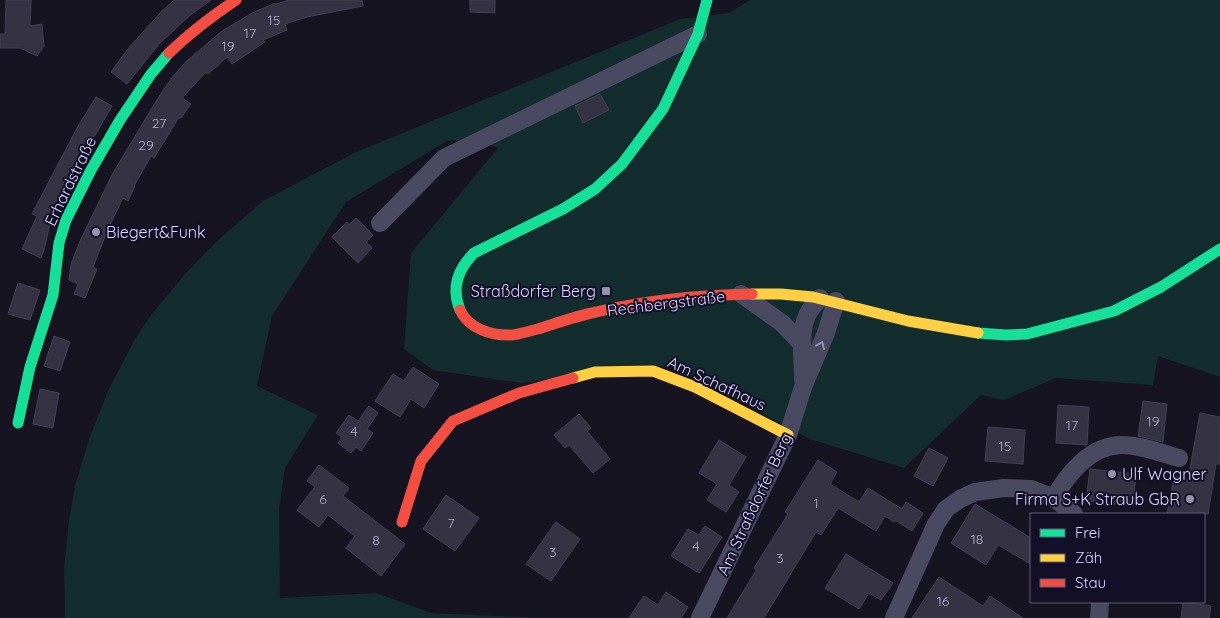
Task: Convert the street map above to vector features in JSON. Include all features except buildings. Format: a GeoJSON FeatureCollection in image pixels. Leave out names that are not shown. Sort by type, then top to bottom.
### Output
{"type":"FeatureCollection","features":[{"type":"Feature","properties":{"kind":"main road","name":"Erhardstraße"},"geometry":{"type":"LineString","coordinates":[[18,423],[25,382],[53,296],[61,234],[80,191],[114,130],[153,71],[174,46],[197,27],[236,0]]}},
{"type":"Feature","properties":{"kind":"main road","name":"Rechbergstraße"},"geometry":{"type":"LineString","coordinates":[[707,0],[698,34],[663,109],[622,164],[595,189],[563,209],[474,252],[465,260],[455,283],[454,295],[466,319],[479,329],[514,335],[579,316],[632,304],[741,294],[797,294],[906,320],[972,332],[1020,334],[1058,326],[1122,308],[1158,290],[1220,249]]}},
{"type":"Feature","properties":{"kind":"main road","name":"Am Schafhaus"},"geometry":{"type":"LineString","coordinates":[[402,522],[421,461],[453,421],[519,393],[595,372],[653,370],[695,387],[788,435]]}},
{"type":"Feature","properties":{"kind":"street"},"geometry":{"type":"LineString","coordinates":[[380,223],[444,158],[698,34]]}},
{"type":"Feature","properties":{"kind":"street"},"geometry":{"type":"LineString","coordinates":[[741,294],[782,323],[802,344]]}},
{"type":"Feature","properties":{"kind":"street","name":"Am Straßdorfer Berg"},"geometry":{"type":"LineString","coordinates":[[803,387],[802,344],[806,320],[810,310],[828,300]]}},
{"type":"Feature","properties":{"kind":"street","name":"Am Straßdorfer Berg"},"geometry":{"type":"LineString","coordinates":[[700,618],[788,435],[803,387],[826,333],[828,300]]}},
{"type":"Feature","properties":{"kind":"street"},"geometry":{"type":"LineString","coordinates":[[1054,498],[1061,486],[1078,466],[1097,451],[1120,445],[1137,447],[1179,458]]}},
{"type":"Feature","properties":{"kind":"street"},"geometry":{"type":"LineString","coordinates":[[894,618],[936,524],[946,509],[960,499],[975,492],[1004,488],[1031,489],[1054,498],[1073,513]]}},
{"type":"Feature","properties":{"kind":"street"},"geometry":{"type":"LineString","coordinates":[[1099,618],[1100,603]]}},
{"type":"Feature","properties":{"kind":"green space"},"geometry":{"type":"Polygon","coordinates":[[[750,0],[1220,0],[1220,377],[1158,356],[1153,385],[1056,378],[1004,400],[981,395],[904,468],[810,439],[671,366],[521,383],[433,370],[404,349],[411,253],[498,148],[475,139],[447,141],[346,202],[272,316],[257,386],[318,415],[285,468],[279,509],[280,598],[376,593],[431,613],[546,618],[65,618],[64,568],[75,486],[89,439],[108,391],[135,339],[151,315],[185,274],[217,241],[263,201],[354,153],[680,19],[729,13],[750,0]]]}},
{"type":"Feature","properties":{"kind":"traffic: fast"},"geometry":{"type":"LineString","coordinates":[[460,310],[457,302],[456,287],[460,272],[474,253],[563,209],[595,189],[622,164],[663,109],[698,34],[707,0]]}},
{"type":"Feature","properties":{"kind":"traffic: fast"},"geometry":{"type":"LineString","coordinates":[[18,423],[30,367],[53,295],[59,243],[66,220],[91,170],[120,120],[151,74],[169,53]]}},
{"type":"Feature","properties":{"kind":"traffic: fast"},"geometry":{"type":"LineString","coordinates":[[978,333],[1027,334],[1114,311],[1161,287],[1220,249]]}},
{"type":"Feature","properties":{"kind":"traffic: slow"},"geometry":{"type":"LineString","coordinates":[[752,294],[813,297],[908,321],[978,333]]}},
{"type":"Feature","properties":{"kind":"traffic: slow"},"geometry":{"type":"LineString","coordinates":[[573,378],[595,372],[653,371],[695,387],[788,435]]}},
{"type":"Feature","properties":{"kind":"traffic: jam"},"geometry":{"type":"LineString","coordinates":[[169,53],[201,25],[236,0]]}},
{"type":"Feature","properties":{"kind":"traffic: jam"},"geometry":{"type":"LineString","coordinates":[[460,310],[464,317],[475,327],[489,333],[512,335],[589,314],[635,304],[693,297],[752,294]]}},
{"type":"Feature","properties":{"kind":"traffic: jam"},"geometry":{"type":"LineString","coordinates":[[402,522],[421,461],[453,421],[519,393],[573,378]]}},
{"type":"Feature","properties":{"kind":"place","name":"Biegert&Funk"},"geometry":{"type":"Point","coordinates":[96,232]}},
{"type":"Feature","properties":{"kind":"place","name":"Straßdorfer Berg"},"geometry":{"type":"Point","coordinates":[606,291]}},
{"type":"Feature","properties":{"kind":"place","name":"Ulf Wagner"},"geometry":{"type":"Point","coordinates":[1112,474]}},
{"type":"Feature","properties":{"kind":"place","name":"Firma S+K Straub GbR"},"geometry":{"type":"Point","coordinates":[1190,499]}}]}
